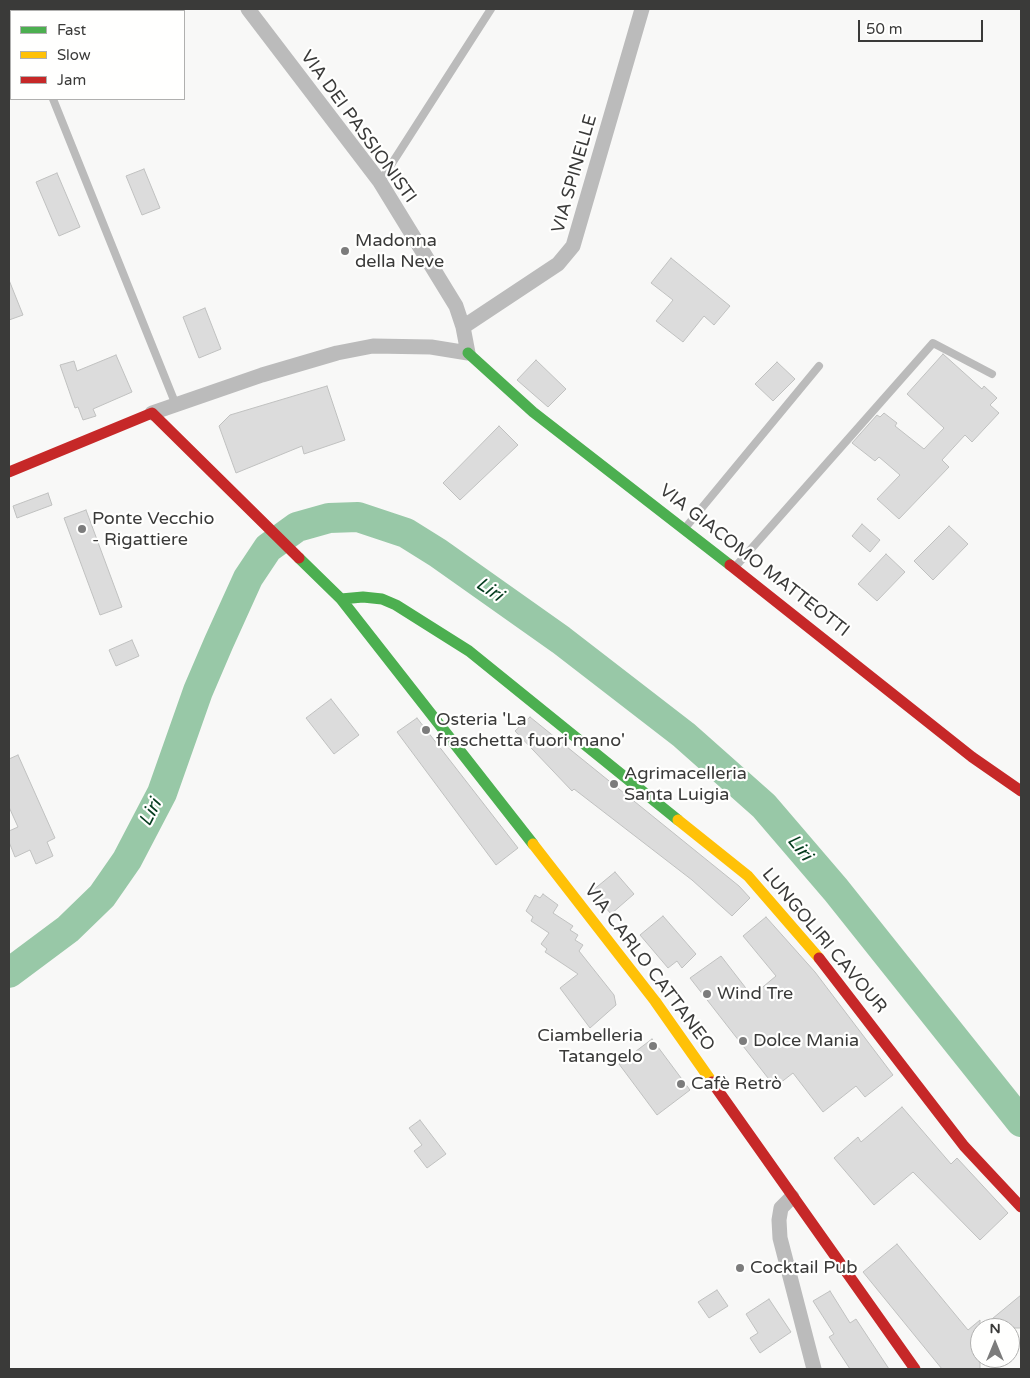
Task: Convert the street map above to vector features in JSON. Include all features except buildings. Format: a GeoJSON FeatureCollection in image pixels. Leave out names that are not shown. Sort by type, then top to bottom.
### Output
{"type":"FeatureCollection","features":[{"type":"Feature","properties":{"kind":"street","name":"VIA DEI PASSIONISTI"},"geometry":{"type":"LineString","coordinates":[[248,9],[380,182],[456,306],[463,327],[468,354]]}},
{"type":"Feature","properties":{"kind":"street","name":"VIA SPINELLE"},"geometry":{"type":"LineString","coordinates":[[463,327],[558,264],[573,246],[642,9]]}},
{"type":"Feature","properties":{"kind":"street"},"geometry":{"type":"LineString","coordinates":[[9,472],[176,405],[262,375],[337,354],[373,346],[431,347],[468,354]]}},
{"type":"Feature","properties":{"kind":"street","name":"VIA GIACOMO MATTEOTTI"},"geometry":{"type":"LineString","coordinates":[[468,354],[534,412],[735,568],[972,757],[1021,791]]}},
{"type":"Feature","properties":{"kind":"street","name":"VIA CARLO CATTANEO"},"geometry":{"type":"LineString","coordinates":[[152,414],[340,599],[655,1001],[915,1369]]}},
{"type":"Feature","properties":{"kind":"street","name":"LUNGOLIRI CAVOUR"},"geometry":{"type":"LineString","coordinates":[[340,599],[363,597],[382,599],[396,604],[469,651],[748,876],[825,964],[964,1146],[1021,1207]]}},
{"type":"Feature","properties":{"kind":"street"},"geometry":{"type":"LineString","coordinates":[[792,1197],[781,1208],[778,1220],[780,1238],[814,1369]]}},
{"type":"Feature","properties":{"kind":"lane"},"geometry":{"type":"LineString","coordinates":[[380,182],[491,9]]}},
{"type":"Feature","properties":{"kind":"lane"},"geometry":{"type":"LineString","coordinates":[[54,100],[176,405]]}},
{"type":"Feature","properties":{"kind":"lane"},"geometry":{"type":"LineString","coordinates":[[735,568],[933,343],[992,374]]}},
{"type":"Feature","properties":{"kind":"lane"},"geometry":{"type":"LineString","coordinates":[[685,529],[819,366]]}},
{"type":"Feature","properties":{"kind":"waterway","name":"Liri"},"geometry":{"type":"LineString","coordinates":[[9,973],[68,929],[102,896],[127,860],[162,793],[198,691],[219,642],[248,578],[268,548],[297,527],[329,518],[358,517],[406,533],[438,553],[561,640],[684,735],[764,806],[836,890],[1021,1122]]}},
{"type":"Feature","properties":{"kind":"traffic: fast"},"geometry":{"type":"LineString","coordinates":[[468,353],[533,412],[730,565]]}},
{"type":"Feature","properties":{"kind":"traffic: fast"},"geometry":{"type":"LineString","coordinates":[[299,558],[341,599],[533,844]]}},
{"type":"Feature","properties":{"kind":"traffic: fast"},"geometry":{"type":"LineString","coordinates":[[341,599],[363,597],[382,599],[396,605],[469,651],[678,820]]}},
{"type":"Feature","properties":{"kind":"traffic: slow"},"geometry":{"type":"LineString","coordinates":[[678,820],[748,876],[819,958]]}},
{"type":"Feature","properties":{"kind":"traffic: slow"},"geometry":{"type":"LineString","coordinates":[[533,844],[655,1001],[712,1082]]}},
{"type":"Feature","properties":{"kind":"traffic: jam"},"geometry":{"type":"LineString","coordinates":[[9,472],[152,413],[299,558]]}},
{"type":"Feature","properties":{"kind":"traffic: jam"},"geometry":{"type":"LineString","coordinates":[[730,565],[972,757],[1021,791]]}},
{"type":"Feature","properties":{"kind":"traffic: jam"},"geometry":{"type":"LineString","coordinates":[[819,958],[964,1146],[1021,1207]]}},
{"type":"Feature","properties":{"kind":"traffic: jam"},"geometry":{"type":"LineString","coordinates":[[712,1082],[915,1369]]}},
{"type":"Feature","properties":{"kind":"place","name":"Madonna della Neve"},"geometry":{"type":"Point","coordinates":[345,251]}},
{"type":"Feature","properties":{"kind":"place","name":"Ponte Vecchio - Rigattiere"},"geometry":{"type":"Point","coordinates":[82,529]}},
{"type":"Feature","properties":{"kind":"place","name":"Osteria 'La fraschetta fuori mano'"},"geometry":{"type":"Point","coordinates":[426,730]}},
{"type":"Feature","properties":{"kind":"place","name":"Agrimacelleria Santa Luigia"},"geometry":{"type":"Point","coordinates":[614,784]}},
{"type":"Feature","properties":{"kind":"place","name":"Wind Tre"},"geometry":{"type":"Point","coordinates":[707,994]}},
{"type":"Feature","properties":{"kind":"place","name":"Dolce Mania"},"geometry":{"type":"Point","coordinates":[743,1041]}},
{"type":"Feature","properties":{"kind":"place","name":"Ciambelleria Tatangelo"},"geometry":{"type":"Point","coordinates":[653,1046]}},
{"type":"Feature","properties":{"kind":"place","name":"Cafè Retrò"},"geometry":{"type":"Point","coordinates":[681,1084]}},
{"type":"Feature","properties":{"kind":"place","name":"Cocktail Pub"},"geometry":{"type":"Point","coordinates":[740,1268]}}]}
